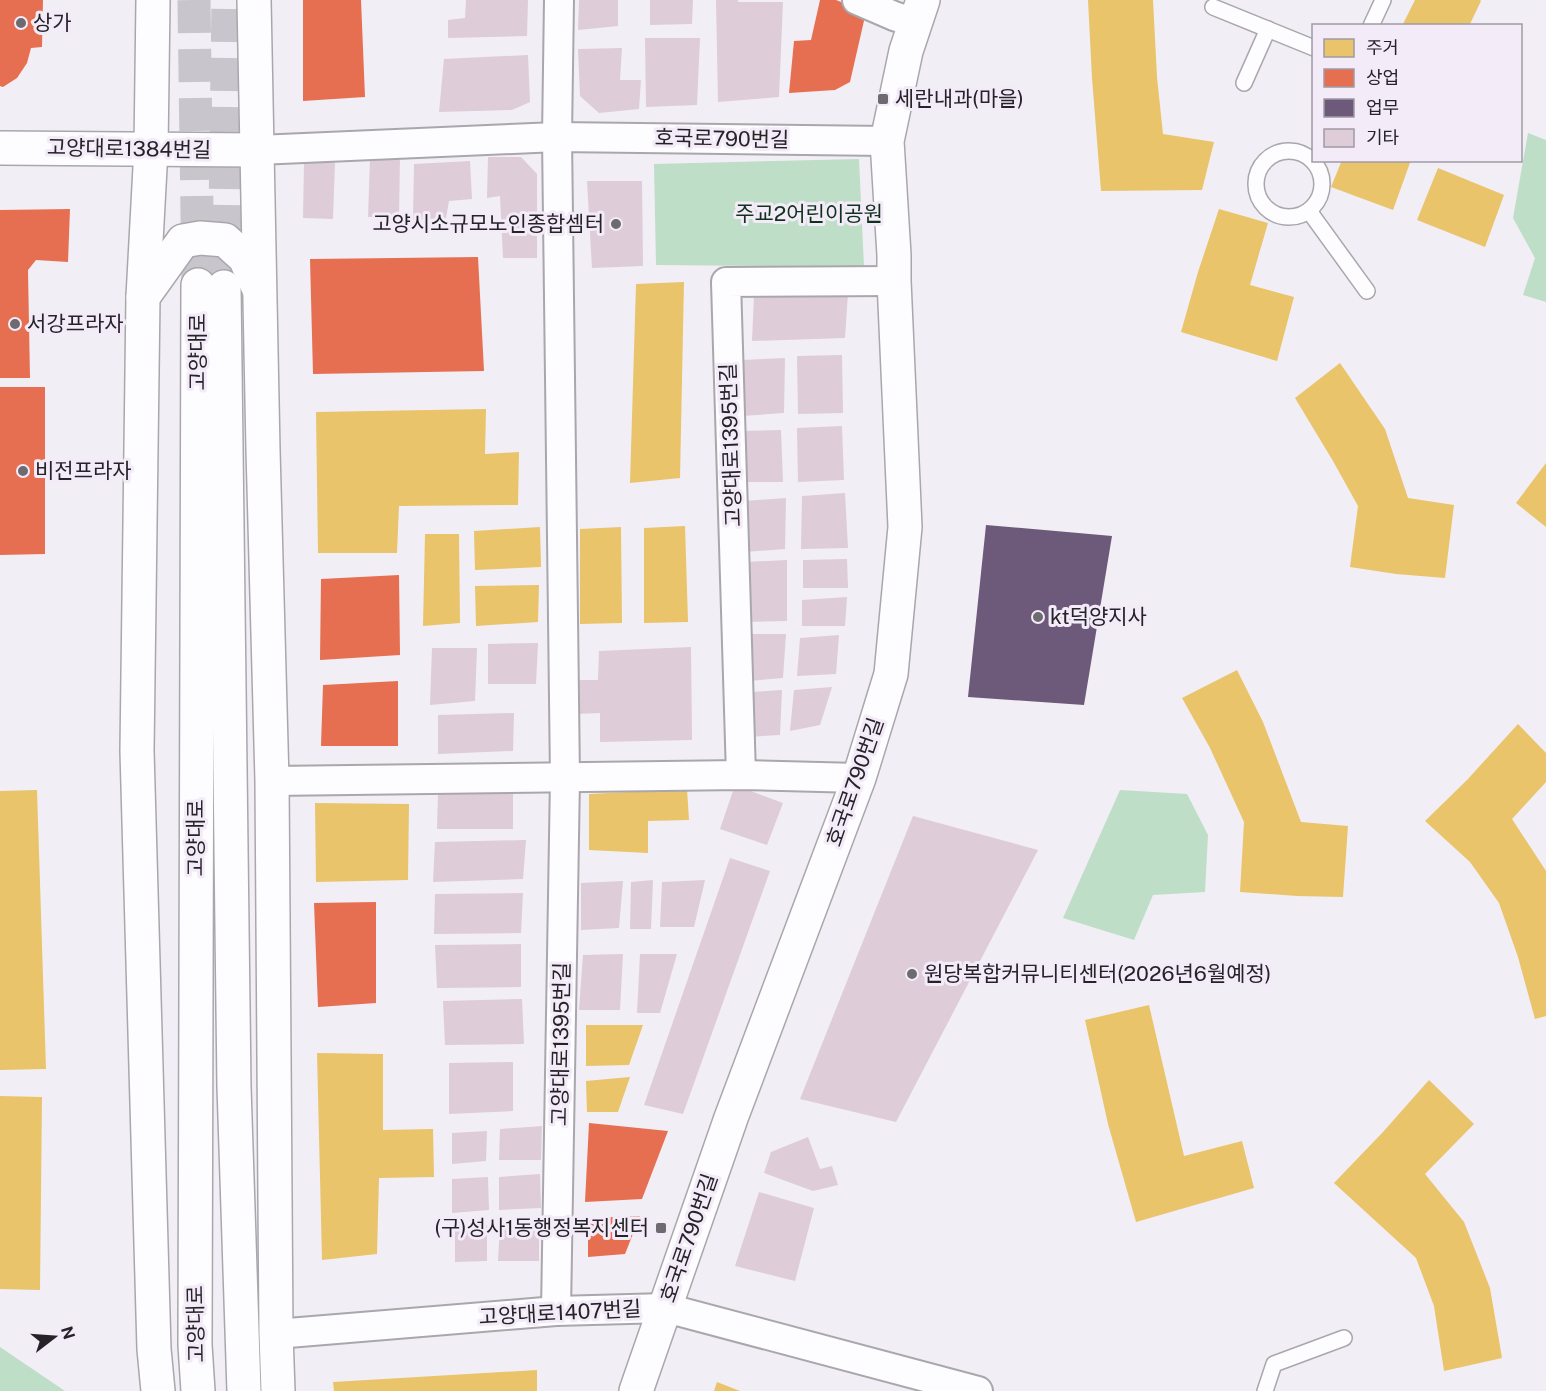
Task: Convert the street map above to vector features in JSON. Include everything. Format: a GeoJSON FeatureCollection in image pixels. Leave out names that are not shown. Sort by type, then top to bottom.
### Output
{"type":"FeatureCollection","features":[{"type":"Feature","properties":{"kind":"main road"},"geometry":{"type":"LineString","coordinates":[[153,0],[151,149],[143,297],[137,751],[154,1349],[158,1391]]}},
{"type":"Feature","properties":{"kind":"main road"},"geometry":{"type":"LineString","coordinates":[[254,0],[272,781],[278,1391]]}},
{"type":"Feature","properties":{"kind":"main road","name":"호국로790번길"},"geometry":{"type":"LineString","coordinates":[[636,1391],[731,1118],[859,778],[891,674],[905,527],[887,141],[906,51],[919,12]]}},
{"type":"Feature","properties":{"kind":"main road","name":"고양대로1384번길"},"geometry":{"type":"LineString","coordinates":[[0,148],[258,150]]}},
{"type":"Feature","properties":{"kind":"main road"},"geometry":{"type":"LineString","coordinates":[[143,297],[183,241],[200,238],[225,240],[245,258],[260,291]]}},
{"type":"Feature","properties":{"kind":"main road","name":"고양대로"},"geometry":{"type":"LineString","coordinates":[[198,1391],[195,1345],[211,286],[244,1391]]}},
{"type":"Feature","properties":{"kind":"street","name":"고양대로1395번길"},"geometry":{"type":"LineString","coordinates":[[556,1311],[565,778],[557,137],[559,0]]}},
{"type":"Feature","properties":{"kind":"street"},"geometry":{"type":"LineString","coordinates":[[857,0],[894,16],[919,12]]}},
{"type":"Feature","properties":{"kind":"street"},"geometry":{"type":"LineString","coordinates":[[258,150],[557,137]]}},
{"type":"Feature","properties":{"kind":"street","name":"호국로790번길"},"geometry":{"type":"LineString","coordinates":[[557,137],[887,141]]}},
{"type":"Feature","properties":{"kind":"street","name":"고양대로1395번길"},"geometry":{"type":"LineString","coordinates":[[741,775],[726,282],[894,281]]}},
{"type":"Feature","properties":{"kind":"street"},"geometry":{"type":"LineString","coordinates":[[272,781],[741,775],[859,778]]}},
{"type":"Feature","properties":{"kind":"street","name":"고양대로1407번길"},"geometry":{"type":"LineString","coordinates":[[276,1334],[556,1311],[666,1308],[978,1391]]}},
{"type":"Feature","properties":{"kind":"lane"},"geometry":{"type":"LineString","coordinates":[[1372,24],[1383,0]]}},
{"type":"Feature","properties":{"kind":"lane"},"geometry":{"type":"LineString","coordinates":[[1213,7],[1312,47]]}},
{"type":"Feature","properties":{"kind":"lane"},"geometry":{"type":"LineString","coordinates":[[1244,83],[1268,29]]}},
{"type":"Feature","properties":{"kind":"lane"},"geometry":{"type":"LineString","coordinates":[[1311,152],[1276,154],[1267,160],[1260,169],[1257,180],[1257,191],[1261,201],[1269,210],[1278,215],[1299,216],[1309,211],[1321,194],[1321,174],[1315,162]]}},
{"type":"Feature","properties":{"kind":"lane"},"geometry":{"type":"LineString","coordinates":[[1309,211],[1367,291]]}},
{"type":"Feature","properties":{"kind":"lane"},"geometry":{"type":"LineString","coordinates":[[1265,1391],[1274,1364],[1344,1338]]}},
{"type":"Feature","properties":{"kind":"green space"},"geometry":{"type":"Polygon","coordinates":[[[1528,133],[1546,140],[1546,302],[1523,295],[1535,258],[1513,218],[1528,133]]]}},
{"type":"Feature","properties":{"kind":"green space","name":"주교2어린이공원"},"geometry":{"type":"Polygon","coordinates":[[[859,159],[864,267],[656,265],[654,164],[859,159]]]}},
{"type":"Feature","properties":{"kind":"green space"},"geometry":{"type":"Polygon","coordinates":[[[1120,790],[1187,794],[1208,835],[1205,892],[1153,895],[1134,940],[1063,918],[1120,790]]]}},
{"type":"Feature","properties":{"kind":"green space"},"geometry":{"type":"Polygon","coordinates":[[[0,1347],[65,1391],[0,1391],[0,1347]]]}},
{"type":"Feature","properties":{"kind":"building: 주거"},"geometry":{"type":"Polygon","coordinates":[[[1088,0],[1153,0],[1163,134],[1214,142],[1202,190],[1101,191],[1088,0]]]}},
{"type":"Feature","properties":{"kind":"building: 주거"},"geometry":{"type":"Polygon","coordinates":[[[1415,0],[1481,1],[1470,24],[1403,24],[1415,0]]]}},
{"type":"Feature","properties":{"kind":"building: 주거"},"geometry":{"type":"Polygon","coordinates":[[[1341,162],[1410,162],[1393,210],[1331,187],[1341,162]]]}},
{"type":"Feature","properties":{"kind":"building: 주거"},"geometry":{"type":"Polygon","coordinates":[[[1438,168],[1504,195],[1485,247],[1417,220],[1438,168]]]}},
{"type":"Feature","properties":{"kind":"building: 주거"},"geometry":{"type":"Polygon","coordinates":[[[1219,209],[1268,223],[1250,285],[1294,297],[1277,361],[1181,332],[1219,209]]]}},
{"type":"Feature","properties":{"kind":"building: 주거"},"geometry":{"type":"Polygon","coordinates":[[[684,282],[680,478],[630,483],[636,284],[684,282]]]}},
{"type":"Feature","properties":{"kind":"building: 주거"},"geometry":{"type":"Polygon","coordinates":[[[1340,363],[1385,429],[1408,498],[1454,505],[1445,578],[1350,567],[1358,506],[1295,398],[1340,363]]]}},
{"type":"Feature","properties":{"kind":"building: 주거"},"geometry":{"type":"Polygon","coordinates":[[[486,409],[485,454],[519,452],[518,505],[399,506],[397,553],[318,553],[316,412],[486,409]]]}},
{"type":"Feature","properties":{"kind":"building: 주거"},"geometry":{"type":"Polygon","coordinates":[[[1546,463],[1546,527],[1516,503],[1546,463]]]}},
{"type":"Feature","properties":{"kind":"building: 주거"},"geometry":{"type":"Polygon","coordinates":[[[685,526],[688,622],[644,623],[644,528],[685,526]]]}},
{"type":"Feature","properties":{"kind":"building: 주거"},"geometry":{"type":"Polygon","coordinates":[[[540,527],[541,567],[475,570],[474,531],[540,527]]]}},
{"type":"Feature","properties":{"kind":"building: 주거"},"geometry":{"type":"Polygon","coordinates":[[[621,527],[622,623],[580,624],[580,529],[621,527]]]}},
{"type":"Feature","properties":{"kind":"building: 주거"},"geometry":{"type":"Polygon","coordinates":[[[425,534],[459,534],[460,623],[423,626],[425,534]]]}},
{"type":"Feature","properties":{"kind":"building: 주거"},"geometry":{"type":"Polygon","coordinates":[[[539,585],[538,622],[476,626],[475,586],[539,585]]]}},
{"type":"Feature","properties":{"kind":"building: 주거"},"geometry":{"type":"Polygon","coordinates":[[[1237,670],[1263,722],[1301,822],[1348,826],[1343,897],[1240,892],[1244,822],[1210,748],[1182,698],[1237,670]]]}},
{"type":"Feature","properties":{"kind":"building: 주거"},"geometry":{"type":"Polygon","coordinates":[[[1518,724],[1546,753],[1546,782],[1512,819],[1546,871],[1546,1016],[1535,1019],[1518,957],[1499,903],[1470,862],[1425,821],[1467,780],[1518,724]]]}},
{"type":"Feature","properties":{"kind":"building: 주거"},"geometry":{"type":"Polygon","coordinates":[[[687,789],[689,820],[648,821],[648,853],[589,850],[589,794],[687,789]]]}},
{"type":"Feature","properties":{"kind":"building: 주거"},"geometry":{"type":"Polygon","coordinates":[[[37,790],[46,1069],[0,1070],[0,791],[37,790]]]}},
{"type":"Feature","properties":{"kind":"building: 주거"},"geometry":{"type":"Polygon","coordinates":[[[315,803],[409,804],[408,880],[316,882],[315,803]]]}},
{"type":"Feature","properties":{"kind":"building: 주거"},"geometry":{"type":"Polygon","coordinates":[[[1149,1005],[1184,1156],[1242,1141],[1254,1188],[1136,1222],[1108,1124],[1085,1020],[1149,1005]]]}},
{"type":"Feature","properties":{"kind":"building: 주거"},"geometry":{"type":"Polygon","coordinates":[[[586,1025],[643,1025],[629,1065],[586,1066],[586,1025]]]}},
{"type":"Feature","properties":{"kind":"building: 주거"},"geometry":{"type":"Polygon","coordinates":[[[317,1053],[383,1054],[383,1130],[433,1129],[434,1177],[379,1178],[377,1254],[322,1260],[317,1053]]]}},
{"type":"Feature","properties":{"kind":"building: 주거"},"geometry":{"type":"Polygon","coordinates":[[[630,1077],[618,1112],[587,1112],[586,1081],[630,1077]]]}},
{"type":"Feature","properties":{"kind":"building: 주거"},"geometry":{"type":"Polygon","coordinates":[[[1429,1080],[1474,1124],[1425,1174],[1464,1222],[1490,1288],[1502,1358],[1444,1371],[1434,1306],[1416,1258],[1334,1183],[1429,1080]]]}},
{"type":"Feature","properties":{"kind":"building: 주거"},"geometry":{"type":"Polygon","coordinates":[[[0,1096],[42,1097],[40,1290],[0,1289],[0,1096]]]}},
{"type":"Feature","properties":{"kind":"building: 주거"},"geometry":{"type":"Polygon","coordinates":[[[537,1370],[537,1391],[334,1391],[333,1382],[537,1370]]]}},
{"type":"Feature","properties":{"kind":"building: 주거"},"geometry":{"type":"Polygon","coordinates":[[[717,1382],[740,1391],[714,1391],[717,1382]]]}},
{"type":"Feature","properties":{"kind":"building: 상업","name":"상가"},"geometry":{"type":"Polygon","coordinates":[[[0,0],[43,0],[42,47],[31,48],[27,63],[17,78],[3,87],[0,86],[0,0]]]}},
{"type":"Feature","properties":{"kind":"building: 상업"},"geometry":{"type":"Polygon","coordinates":[[[303,0],[361,0],[365,97],[303,101],[303,0]]]}},
{"type":"Feature","properties":{"kind":"building: 상업"},"geometry":{"type":"Polygon","coordinates":[[[820,0],[836,0],[866,12],[850,82],[835,90],[789,93],[794,41],[811,40],[820,0]]]}},
{"type":"Feature","properties":{"kind":"building: 상업","name":"서강프라자"},"geometry":{"type":"Polygon","coordinates":[[[70,209],[68,262],[36,260],[28,270],[30,378],[0,378],[0,210],[70,209]]]}},
{"type":"Feature","properties":{"kind":"building: 상업"},"geometry":{"type":"Polygon","coordinates":[[[478,257],[484,371],[313,374],[310,259],[478,257]]]}},
{"type":"Feature","properties":{"kind":"building: 상업","name":"비전프라자"},"geometry":{"type":"Polygon","coordinates":[[[0,387],[45,387],[45,554],[0,555],[0,387]]]}},
{"type":"Feature","properties":{"kind":"building: 상업"},"geometry":{"type":"Polygon","coordinates":[[[399,575],[400,655],[320,660],[321,579],[399,575]]]}},
{"type":"Feature","properties":{"kind":"building: 상업"},"geometry":{"type":"Polygon","coordinates":[[[398,681],[398,746],[321,746],[323,685],[398,681]]]}},
{"type":"Feature","properties":{"kind":"building: 상업"},"geometry":{"type":"Polygon","coordinates":[[[376,902],[376,1003],[318,1007],[314,903],[376,902]]]}},
{"type":"Feature","properties":{"kind":"building: 상업"},"geometry":{"type":"Polygon","coordinates":[[[589,1123],[668,1131],[642,1199],[585,1202],[589,1123]]]}},
{"type":"Feature","properties":{"kind":"building: 상업"},"geometry":{"type":"Polygon","coordinates":[[[640,1216],[625,1254],[588,1257],[588,1218],[640,1216]]]}},
{"type":"Feature","properties":{"kind":"building: 업무","name":"kt덕양지사"},"geometry":{"type":"Polygon","coordinates":[[[986,525],[1112,536],[1084,705],[968,697],[986,525]]]}},
{"type":"Feature","properties":{"kind":"building: 기타"},"geometry":{"type":"Polygon","coordinates":[[[466,0],[528,0],[527,36],[448,38],[448,20],[465,18],[466,0]]]}},
{"type":"Feature","properties":{"kind":"building: 기타"},"geometry":{"type":"Polygon","coordinates":[[[579,0],[618,0],[618,26],[578,30],[579,0]]]}},
{"type":"Feature","properties":{"kind":"building: 기타"},"geometry":{"type":"Polygon","coordinates":[[[650,0],[693,0],[692,24],[650,25],[650,0]]]}},
{"type":"Feature","properties":{"kind":"building: 기타"},"geometry":{"type":"Polygon","coordinates":[[[716,0],[783,2],[779,97],[718,102],[716,0]]]}},
{"type":"Feature","properties":{"kind":"building: 기타"},"geometry":{"type":"Polygon","coordinates":[[[645,38],[700,38],[697,105],[646,107],[645,38]]]}},
{"type":"Feature","properties":{"kind":"building: 기타"},"geometry":{"type":"Polygon","coordinates":[[[622,48],[620,80],[641,80],[639,109],[599,113],[580,96],[578,49],[622,48]]]}},
{"type":"Feature","properties":{"kind":"building: 기타"},"geometry":{"type":"Polygon","coordinates":[[[528,55],[530,102],[512,110],[439,112],[444,59],[528,55]]]}},
{"type":"Feature","properties":{"kind":"building: 기타"},"geometry":{"type":"Polygon","coordinates":[[[400,157],[399,216],[368,217],[370,159],[400,157]]]}},
{"type":"Feature","properties":{"kind":"building: 기타"},"geometry":{"type":"Polygon","coordinates":[[[488,157],[521,157],[537,174],[537,258],[503,258],[500,196],[487,198],[488,157]]]}},
{"type":"Feature","properties":{"kind":"building: 기타"},"geometry":{"type":"Polygon","coordinates":[[[470,161],[472,199],[449,201],[446,218],[413,220],[414,164],[470,161]]]}},
{"type":"Feature","properties":{"kind":"building: 기타"},"geometry":{"type":"Polygon","coordinates":[[[335,162],[333,219],[303,218],[304,163],[335,162]]]}},
{"type":"Feature","properties":{"kind":"building: 기타","name":"고양시소규모노인종합셈터"},"geometry":{"type":"Polygon","coordinates":[[[587,181],[642,181],[643,266],[592,268],[587,181]]]}},
{"type":"Feature","properties":{"kind":"building: 기타"},"geometry":{"type":"Polygon","coordinates":[[[848,293],[845,338],[752,341],[754,295],[848,293]]]}},
{"type":"Feature","properties":{"kind":"building: 기타"},"geometry":{"type":"Polygon","coordinates":[[[842,355],[843,413],[798,414],[797,356],[842,355]]]}},
{"type":"Feature","properties":{"kind":"building: 기타"},"geometry":{"type":"Polygon","coordinates":[[[785,358],[784,413],[742,416],[741,360],[785,358]]]}},
{"type":"Feature","properties":{"kind":"building: 기타"},"geometry":{"type":"Polygon","coordinates":[[[842,426],[844,480],[798,482],[797,428],[842,426]]]}},
{"type":"Feature","properties":{"kind":"building: 기타"},"geometry":{"type":"Polygon","coordinates":[[[781,430],[783,482],[742,482],[742,431],[781,430]]]}},
{"type":"Feature","properties":{"kind":"building: 기타"},"geometry":{"type":"Polygon","coordinates":[[[845,493],[848,548],[801,549],[802,496],[845,493]]]}},
{"type":"Feature","properties":{"kind":"building: 기타"},"geometry":{"type":"Polygon","coordinates":[[[786,498],[785,549],[745,552],[745,501],[786,498]]]}},
{"type":"Feature","properties":{"kind":"building: 기타"},"geometry":{"type":"Polygon","coordinates":[[[847,559],[848,588],[803,588],[803,560],[847,559]]]}},
{"type":"Feature","properties":{"kind":"building: 기타"},"geometry":{"type":"Polygon","coordinates":[[[787,560],[787,621],[746,622],[746,562],[787,560]]]}},
{"type":"Feature","properties":{"kind":"building: 기타"},"geometry":{"type":"Polygon","coordinates":[[[847,597],[845,626],[802,626],[802,600],[847,597]]]}},
{"type":"Feature","properties":{"kind":"building: 기타"},"geometry":{"type":"Polygon","coordinates":[[[748,634],[786,634],[783,678],[748,681],[748,634]]]}},
{"type":"Feature","properties":{"kind":"building: 기타"},"geometry":{"type":"Polygon","coordinates":[[[839,635],[836,674],[797,676],[800,638],[839,635]]]}},
{"type":"Feature","properties":{"kind":"building: 기타"},"geometry":{"type":"Polygon","coordinates":[[[538,643],[536,684],[488,684],[488,644],[538,643]]]}},
{"type":"Feature","properties":{"kind":"building: 기타"},"geometry":{"type":"Polygon","coordinates":[[[691,647],[692,740],[600,742],[600,713],[576,714],[576,680],[598,680],[599,651],[691,647]]]}},
{"type":"Feature","properties":{"kind":"building: 기타"},"geometry":{"type":"Polygon","coordinates":[[[432,648],[477,648],[475,701],[430,705],[432,648]]]}},
{"type":"Feature","properties":{"kind":"building: 기타"},"geometry":{"type":"Polygon","coordinates":[[[832,687],[820,725],[790,731],[794,690],[832,687]]]}},
{"type":"Feature","properties":{"kind":"building: 기타"},"geometry":{"type":"Polygon","coordinates":[[[782,690],[780,735],[747,737],[750,692],[782,690]]]}},
{"type":"Feature","properties":{"kind":"building: 기타"},"geometry":{"type":"Polygon","coordinates":[[[514,713],[513,751],[438,754],[438,715],[514,713]]]}},
{"type":"Feature","properties":{"kind":"building: 기타"},"geometry":{"type":"Polygon","coordinates":[[[735,785],[783,803],[767,845],[720,829],[735,785]]]}},
{"type":"Feature","properties":{"kind":"building: 기타"},"geometry":{"type":"Polygon","coordinates":[[[438,793],[513,793],[513,829],[437,829],[438,793]]]}},
{"type":"Feature","properties":{"kind":"building: 기타","name":"원당복합커뮤니티센터(2026년6월예정)"},"geometry":{"type":"Polygon","coordinates":[[[913,816],[1038,850],[896,1122],[800,1099],[913,816]]]}},
{"type":"Feature","properties":{"kind":"building: 기타"},"geometry":{"type":"Polygon","coordinates":[[[526,840],[523,879],[433,882],[435,842],[526,840]]]}},
{"type":"Feature","properties":{"kind":"building: 기타"},"geometry":{"type":"Polygon","coordinates":[[[730,858],[770,871],[683,1114],[644,1105],[730,858]]]}},
{"type":"Feature","properties":{"kind":"building: 기타"},"geometry":{"type":"Polygon","coordinates":[[[653,880],[651,929],[630,929],[631,882],[653,880]]]}},
{"type":"Feature","properties":{"kind":"building: 기타"},"geometry":{"type":"Polygon","coordinates":[[[705,880],[694,927],[660,927],[662,882],[705,880]]]}},
{"type":"Feature","properties":{"kind":"building: 기타"},"geometry":{"type":"Polygon","coordinates":[[[623,881],[619,928],[581,930],[581,883],[623,881]]]}},
{"type":"Feature","properties":{"kind":"building: 기타"},"geometry":{"type":"Polygon","coordinates":[[[523,893],[521,933],[434,934],[435,894],[523,893]]]}},
{"type":"Feature","properties":{"kind":"building: 기타"},"geometry":{"type":"Polygon","coordinates":[[[521,944],[521,987],[437,988],[435,945],[521,944]]]}},
{"type":"Feature","properties":{"kind":"building: 기타"},"geometry":{"type":"Polygon","coordinates":[[[623,954],[620,1010],[579,1010],[583,955],[623,954]]]}},
{"type":"Feature","properties":{"kind":"building: 기타"},"geometry":{"type":"Polygon","coordinates":[[[640,954],[677,954],[660,1013],[637,1013],[640,954]]]}},
{"type":"Feature","properties":{"kind":"building: 기타"},"geometry":{"type":"Polygon","coordinates":[[[522,999],[524,1044],[445,1045],[443,1001],[522,999]]]}},
{"type":"Feature","properties":{"kind":"building: 기타"},"geometry":{"type":"Polygon","coordinates":[[[513,1062],[513,1111],[449,1114],[449,1063],[513,1062]]]}},
{"type":"Feature","properties":{"kind":"building: 기타"},"geometry":{"type":"Polygon","coordinates":[[[542,1126],[541,1160],[499,1160],[500,1129],[542,1126]]]}},
{"type":"Feature","properties":{"kind":"building: 기타"},"geometry":{"type":"Polygon","coordinates":[[[487,1131],[486,1161],[452,1164],[452,1133],[487,1131]]]}},
{"type":"Feature","properties":{"kind":"building: 기타"},"geometry":{"type":"Polygon","coordinates":[[[808,1137],[820,1169],[832,1166],[838,1185],[813,1191],[764,1173],[771,1152],[808,1137]]]}},
{"type":"Feature","properties":{"kind":"building: 기타"},"geometry":{"type":"Polygon","coordinates":[[[540,1174],[541,1208],[499,1210],[499,1177],[540,1174]]]}},
{"type":"Feature","properties":{"kind":"building: 기타"},"geometry":{"type":"Polygon","coordinates":[[[488,1177],[489,1210],[452,1213],[452,1179],[488,1177]]]}},
{"type":"Feature","properties":{"kind":"building: 기타"},"geometry":{"type":"Polygon","coordinates":[[[759,1192],[814,1208],[795,1281],[735,1266],[759,1192]]]}},
{"type":"Feature","properties":{"kind":"building: 기타"},"geometry":{"type":"Polygon","coordinates":[[[487,1225],[487,1261],[455,1262],[455,1227],[487,1225]]]}},
{"type":"Feature","properties":{"kind":"building: 기타"},"geometry":{"type":"Polygon","coordinates":[[[539,1225],[539,1261],[498,1261],[500,1226],[539,1225]]]}},
{"type":"Feature","properties":{"kind":"tunnel"},"geometry":{"type":"LineString","coordinates":[[194,0],[198,285]]}},
{"type":"Feature","properties":{"kind":"tunnel"},"geometry":{"type":"LineString","coordinates":[[224,287],[228,0]]}},
{"type":"Feature","properties":{"kind":"place","name":"상가"},"geometry":{"type":"Point","coordinates":[21,23]}},
{"type":"Feature","properties":{"kind":"place","name":"세란내과(마을)"},"geometry":{"type":"Point","coordinates":[883,99]}},
{"type":"Feature","properties":{"kind":"place","name":"고양시소규모노인종합셈터"},"geometry":{"type":"Point","coordinates":[616,224]}},
{"type":"Feature","properties":{"kind":"place","name":"서강프라자"},"geometry":{"type":"Point","coordinates":[15,324]}},
{"type":"Feature","properties":{"kind":"place","name":"비전프라자"},"geometry":{"type":"Point","coordinates":[23,471]}},
{"type":"Feature","properties":{"kind":"place","name":"kt덕양지사"},"geometry":{"type":"Point","coordinates":[1038,617]}},
{"type":"Feature","properties":{"kind":"place","name":"원당복합커뮤니티센터(2026년6월예정)"},"geometry":{"type":"Point","coordinates":[912,974]}},
{"type":"Feature","properties":{"kind":"place","name":"(구)성사1동행정복지센터"},"geometry":{"type":"Point","coordinates":[661,1228]}}]}
